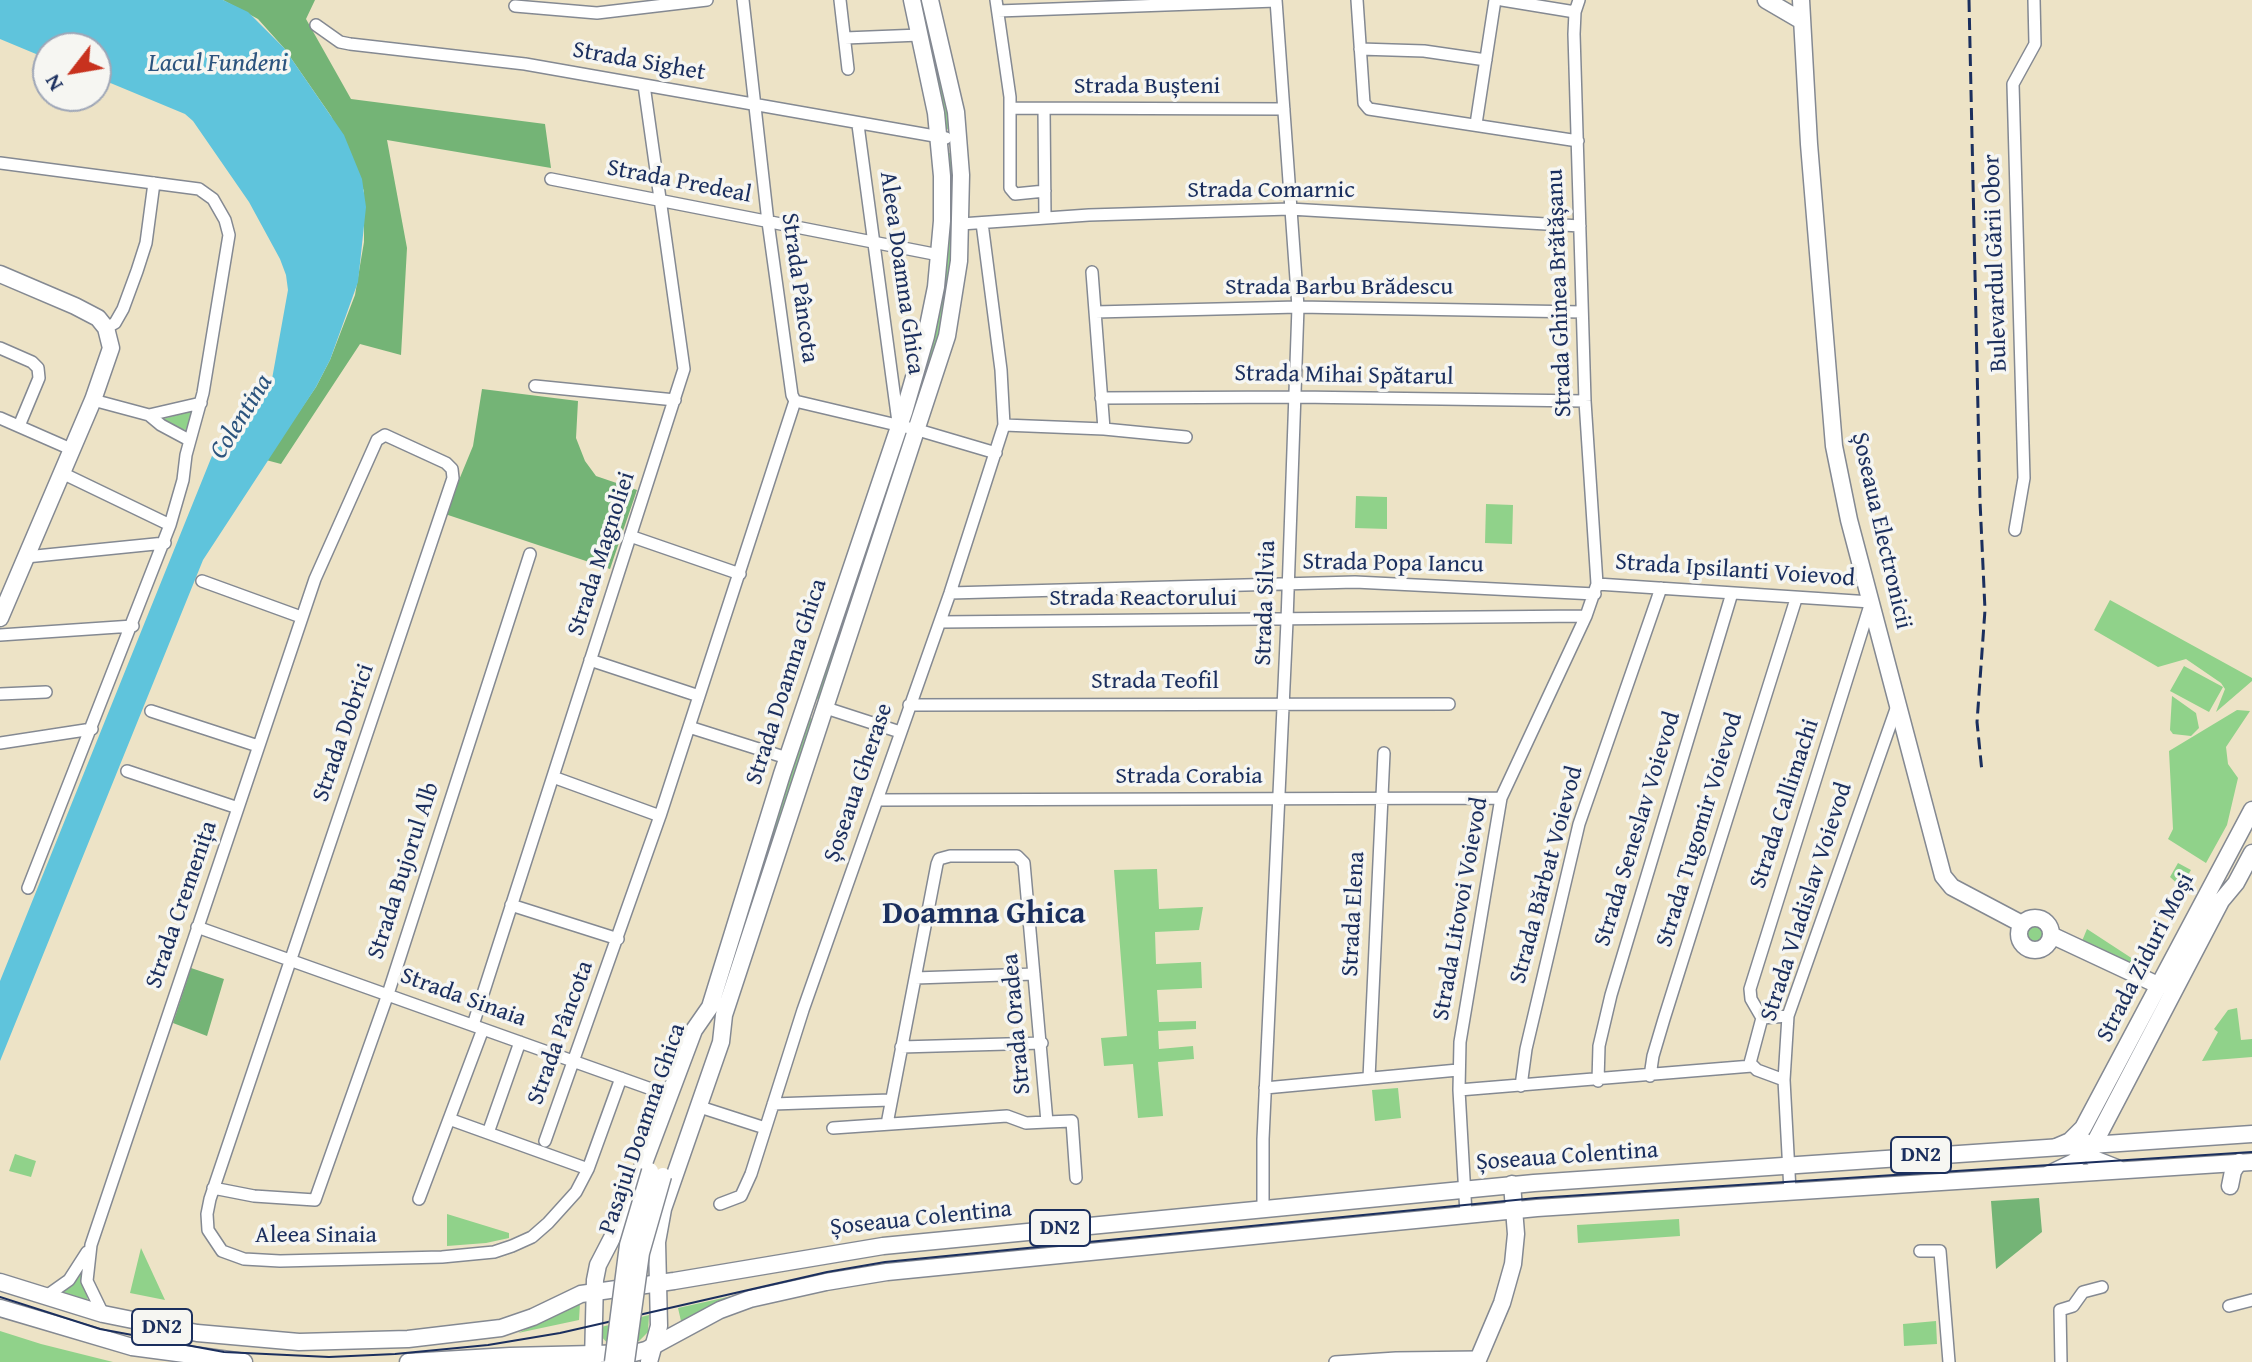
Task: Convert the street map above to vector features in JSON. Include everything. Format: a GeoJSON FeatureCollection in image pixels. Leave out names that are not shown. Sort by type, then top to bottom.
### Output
{"type":"FeatureCollection","features":[{"type":"Feature","properties":{"kind":"main road","name":"Strada Doamna Ghica"},"geometry":{"type":"LineString","coordinates":[[649,1362],[656,1345],[660,1310],[659,1224],[721,1042],[717,1011],[787,758],[898,426],[926,336],[936,287],[942,188],[939,139],[930,78],[912,0]]}},
{"type":"Feature","properties":{"kind":"main road","name":"Strada Doamna Ghica"},"geometry":{"type":"LineString","coordinates":[[593,1358],[598,1265],[626,1211],[694,1030],[717,1011],[826,708],[947,336],[955,293],[961,224],[958,138],[954,99],[930,0]]}},
{"type":"Feature","properties":{"kind":"main road"},"geometry":{"type":"LineString","coordinates":[[1766,0],[1802,21]]}},
{"type":"Feature","properties":{"kind":"main road","name":"Șoseaua Electronicii"},"geometry":{"type":"LineString","coordinates":[[1801,0],[1809,144],[1834,446],[1842,491],[1946,882],[2022,924]]}},
{"type":"Feature","properties":{"kind":"main road"},"geometry":{"type":"LineString","coordinates":[[0,274],[89,312],[106,328],[110,338],[110,357],[26,557],[7,584],[0,618]]}},
{"type":"Feature","properties":{"kind":"main road","name":"Strada Ziduri Moși"},"geometry":{"type":"LineString","coordinates":[[2087,1142],[2189,925],[2252,810]]}},
{"type":"Feature","properties":{"kind":"main road","name":"Strada Ziduri Moși"},"geometry":{"type":"LineString","coordinates":[[2049,1174],[2068,1167],[2114,1107],[2221,901],[2236,883],[2252,853]]}},
{"type":"Feature","properties":{"kind":"main road"},"geometry":{"type":"LineString","coordinates":[[2031,918],[2048,923],[2051,935],[2044,947],[2029,949],[2020,937],[2022,924],[2031,918]]}},
{"type":"Feature","properties":{"kind":"main road"},"geometry":{"type":"LineString","coordinates":[[2051,935],[2160,986]]}},
{"type":"Feature","properties":{"kind":"main road","name":"Pasajul Doamna Ghica"},"geometry":{"type":"LineString","coordinates":[[613,1362],[628,1245],[717,1011]]}},
{"type":"Feature","properties":{"kind":"main road"},"geometry":{"type":"LineString","coordinates":[[2114,1107],[2112,1122],[2115,1131],[2133,1141]]}},
{"type":"Feature","properties":{"kind":"main road","name":"Șoseaua Colentina"},"geometry":{"type":"LineString","coordinates":[[408,1362],[510,1356],[593,1358],[634,1353],[656,1345],[736,1303],[847,1278],[1038,1256],[1514,1210],[2087,1142],[2252,1134]]}},
{"type":"Feature","properties":{"kind":"main road"},"geometry":{"type":"LineString","coordinates":[[2087,1142],[2097,1161],[2117,1168]]}},
{"type":"Feature","properties":{"kind":"main road","name":"Șoseaua Colentina"},"geometry":{"type":"LineString","coordinates":[[0,1282],[103,1314],[221,1336],[299,1342],[408,1339],[501,1328],[595,1291],[658,1284],[869,1248],[1512,1184],[2049,1174],[2245,1162]]}},
{"type":"Feature","properties":{"kind":"main road","name":"Pasajul Doamna Ghica"},"geometry":{"type":"LineString","coordinates":[[626,1362],[641,1253],[657,1174]]}},
{"type":"Feature","properties":{"kind":"main road"},"geometry":{"type":"LineString","coordinates":[[1478,1360],[1509,1280],[1516,1245],[1512,1184]]}},
{"type":"Feature","properties":{"kind":"main road","name":"DN2"},"geometry":{"type":"LineString","coordinates":[[0,1308],[155,1357],[244,1362]]}},
{"type":"Feature","properties":{"kind":"main road"},"geometry":{"type":"LineString","coordinates":[[510,1356],[529,1362]]}},
{"type":"Feature","properties":{"kind":"street"},"geometry":{"type":"LineString","coordinates":[[515,6],[597,13],[707,0]]}},
{"type":"Feature","properties":{"kind":"street","name":"Strada Pâncota"},"geometry":{"type":"LineString","coordinates":[[545,1141],[660,816],[795,401],[768,222],[743,0]]}},
{"type":"Feature","properties":{"kind":"street"},"geometry":{"type":"LineString","coordinates":[[840,0],[848,69]]}},
{"type":"Feature","properties":{"kind":"street"},"geometry":{"type":"LineString","coordinates":[[1357,0],[1364,103],[1369,109],[1578,141]]}},
{"type":"Feature","properties":{"kind":"street"},"geometry":{"type":"LineString","coordinates":[[1476,124],[1495,0]]}},
{"type":"Feature","properties":{"kind":"street"},"geometry":{"type":"LineString","coordinates":[[1502,0],[1577,6]]}},
{"type":"Feature","properties":{"kind":"street","name":"Bulevardul Gării Obor"},"geometry":{"type":"LineString","coordinates":[[2015,530],[2024,478],[2013,82],[2035,44],[2034,0]]}},
{"type":"Feature","properties":{"kind":"street"},"geometry":{"type":"LineString","coordinates":[[1045,191],[1011,192],[1011,108],[997,5],[1276,1]]}},
{"type":"Feature","properties":{"kind":"street","name":"Strada Silvia"},"geometry":{"type":"LineString","coordinates":[[1263,1209],[1265,1088],[1297,397],[1298,307],[1276,1]]}},
{"type":"Feature","properties":{"kind":"street","name":"Strada Ghinea Brătășanu"},"geometry":{"type":"LineString","coordinates":[[1577,6],[1582,312],[1596,589]]}},
{"type":"Feature","properties":{"kind":"street","name":"Strada Sighet"},"geometry":{"type":"LineString","coordinates":[[316,25],[340,42],[350,44],[485,58],[939,139],[958,138]]}},
{"type":"Feature","properties":{"kind":"street"},"geometry":{"type":"LineString","coordinates":[[845,38],[920,35]]}},
{"type":"Feature","properties":{"kind":"street"},"geometry":{"type":"LineString","coordinates":[[1360,49],[1424,51],[1486,60]]}},
{"type":"Feature","properties":{"kind":"street","name":"Strada Magnoliei"},"geometry":{"type":"LineString","coordinates":[[419,1199],[449,1119],[511,905],[684,369],[644,85]]}},
{"type":"Feature","properties":{"kind":"street","name":"Strada Bușteni"},"geometry":{"type":"LineString","coordinates":[[1011,108],[1284,109]]}},
{"type":"Feature","properties":{"kind":"street"},"geometry":{"type":"LineString","coordinates":[[1044,109],[1045,218]]}},
{"type":"Feature","properties":{"kind":"street","name":"Aleea Doamna Ghica"},"geometry":{"type":"LineString","coordinates":[[858,125],[898,426]]}},
{"type":"Feature","properties":{"kind":"street"},"geometry":{"type":"LineString","coordinates":[[0,163],[191,187],[208,193],[225,220],[229,235],[201,403],[189,440],[183,480],[165,543],[28,888]]}},
{"type":"Feature","properties":{"kind":"street","name":"Strada Predeal"},"geometry":{"type":"LineString","coordinates":[[551,179],[939,255]]}},
{"type":"Feature","properties":{"kind":"street"},"geometry":{"type":"LineString","coordinates":[[106,328],[115,323],[123,309],[141,257],[154,183]]}},
{"type":"Feature","properties":{"kind":"street","name":"Strada Comarnic"},"geometry":{"type":"LineString","coordinates":[[961,224],[1290,209],[1580,226]]}},
{"type":"Feature","properties":{"kind":"street","name":"Șoseaua Gherase"},"geometry":{"type":"LineString","coordinates":[[720,1204],[736,1200],[745,1191],[909,705],[950,593],[1004,425],[1001,370],[982,223]]}},
{"type":"Feature","properties":{"kind":"street"},"geometry":{"type":"LineString","coordinates":[[1092,272],[1104,429]]}},
{"type":"Feature","properties":{"kind":"street","name":"Strada Barbu Brădescu"},"geometry":{"type":"LineString","coordinates":[[1095,312],[1298,307],[1582,312]]}},
{"type":"Feature","properties":{"kind":"street"},"geometry":{"type":"LineString","coordinates":[[0,348],[32,362],[38,368],[39,378],[19,426]]}},
{"type":"Feature","properties":{"kind":"street"},"geometry":{"type":"LineString","coordinates":[[535,386],[675,400]]}},
{"type":"Feature","properties":{"kind":"street","name":"Strada Mihai Spătarul"},"geometry":{"type":"LineString","coordinates":[[1101,398],[1585,401]]}},
{"type":"Feature","properties":{"kind":"street"},"geometry":{"type":"LineString","coordinates":[[93,400],[149,415],[189,440]]}},
{"type":"Feature","properties":{"kind":"street"},"geometry":{"type":"LineString","coordinates":[[795,401],[918,430],[996,453]]}},
{"type":"Feature","properties":{"kind":"street"},"geometry":{"type":"LineString","coordinates":[[149,415],[201,403]]}},
{"type":"Feature","properties":{"kind":"street"},"geometry":{"type":"LineString","coordinates":[[0,418],[73,450]]}},
{"type":"Feature","properties":{"kind":"street"},"geometry":{"type":"LineString","coordinates":[[1004,425],[1104,429],[1186,437]]}},
{"type":"Feature","properties":{"kind":"street","name":"Strada Dobrici"},"geometry":{"type":"LineString","coordinates":[[290,960],[440,519],[453,478],[452,469],[394,437],[381,436],[315,579]]}},
{"type":"Feature","properties":{"kind":"street"},"geometry":{"type":"LineString","coordinates":[[62,473],[170,525]]}},
{"type":"Feature","properties":{"kind":"street"},"geometry":{"type":"LineString","coordinates":[[630,536],[740,574]]}},
{"type":"Feature","properties":{"kind":"street"},"geometry":{"type":"LineString","coordinates":[[26,557],[165,543]]}},
{"type":"Feature","properties":{"kind":"street","name":"Strada Bujorul Alb"},"geometry":{"type":"LineString","coordinates":[[213,1188],[254,1196],[315,1200],[388,994],[530,554]]}},
{"type":"Feature","properties":{"kind":"street","name":"Strada Cremenița"},"geometry":{"type":"LineString","coordinates":[[103,1314],[87,1281],[91,1245],[315,579]]}},
{"type":"Feature","properties":{"kind":"street"},"geometry":{"type":"LineString","coordinates":[[202,581],[301,617]]}},
{"type":"Feature","properties":{"kind":"street","name":"Strada Popa Iancu"},"geometry":{"type":"LineString","coordinates":[[950,593],[1395,582],[1596,589]]}},
{"type":"Feature","properties":{"kind":"street","name":"Strada Ipsilanti Voievod"},"geometry":{"type":"LineString","coordinates":[[1596,589],[1661,588],[1871,602]]}},
{"type":"Feature","properties":{"kind":"street","name":"Strada Bărbat Voievod"},"geometry":{"type":"LineString","coordinates":[[1521,1086],[1526,1049],[1582,814],[1661,588]]}},
{"type":"Feature","properties":{"kind":"street","name":"Strada Litovoi Voievod"},"geometry":{"type":"LineString","coordinates":[[1466,1214],[1458,1070],[1460,1042],[1501,798],[1596,589]]}},
{"type":"Feature","properties":{"kind":"street","name":"Strada Seneslav Voievod"},"geometry":{"type":"LineString","coordinates":[[1598,1081],[1599,1046],[1611,995],[1732,593]]}},
{"type":"Feature","properties":{"kind":"street","name":"Strada Tugomir Voievod"},"geometry":{"type":"LineString","coordinates":[[1650,1076],[1664,1019],[1796,599]]}},
{"type":"Feature","properties":{"kind":"street","name":"Strada Callimachi"},"geometry":{"type":"LineString","coordinates":[[1762,1018],[1751,999],[1750,989],[1871,602]]}},
{"type":"Feature","properties":{"kind":"street","name":"Strada Reactorului"},"geometry":{"type":"LineString","coordinates":[[940,622],[1586,616]]}},
{"type":"Feature","properties":{"kind":"street"},"geometry":{"type":"LineString","coordinates":[[0,635],[133,626]]}},
{"type":"Feature","properties":{"kind":"street"},"geometry":{"type":"LineString","coordinates":[[590,660],[699,696]]}},
{"type":"Feature","properties":{"kind":"street"},"geometry":{"type":"LineString","coordinates":[[0,694],[46,692]]}},
{"type":"Feature","properties":{"kind":"street","name":"Strada Teofil"},"geometry":{"type":"LineString","coordinates":[[909,705],[1449,704]]}},
{"type":"Feature","properties":{"kind":"street","name":"Strada Vladislav Voievod"},"geometry":{"type":"LineString","coordinates":[[1789,1178],[1784,1080],[1788,1016],[1897,705]]}},
{"type":"Feature","properties":{"kind":"street"},"geometry":{"type":"LineString","coordinates":[[826,708],[900,732]]}},
{"type":"Feature","properties":{"kind":"street"},"geometry":{"type":"LineString","coordinates":[[151,711],[258,746]]}},
{"type":"Feature","properties":{"kind":"street"},"geometry":{"type":"LineString","coordinates":[[689,727],[787,758]]}},
{"type":"Feature","properties":{"kind":"street"},"geometry":{"type":"LineString","coordinates":[[0,743],[92,729]]}},
{"type":"Feature","properties":{"kind":"street","name":"Strada Elena"},"geometry":{"type":"LineString","coordinates":[[1369,1078],[1384,753]]}},
{"type":"Feature","properties":{"kind":"street"},"geometry":{"type":"LineString","coordinates":[[127,771],[238,808]]}},
{"type":"Feature","properties":{"kind":"street"},"geometry":{"type":"LineString","coordinates":[[553,777],[660,816]]}},
{"type":"Feature","properties":{"kind":"street","name":"Strada Corabia"},"geometry":{"type":"LineString","coordinates":[[877,800],[1501,798]]}},
{"type":"Feature","properties":{"kind":"street","name":"Strada Oradea"},"geometry":{"type":"LineString","coordinates":[[887,1124],[939,859],[950,856],[1017,856],[1022,858],[1042,1043],[1047,1122],[1072,1121],[1076,1178]]}},
{"type":"Feature","properties":{"kind":"street","name":"Strada Pâncota"},"geometry":{"type":"LineString","coordinates":[[511,905],[618,939]]}},
{"type":"Feature","properties":{"kind":"street","name":"Strada Sinaia"},"geometry":{"type":"LineString","coordinates":[[197,927],[668,1095]]}},
{"type":"Feature","properties":{"kind":"street","name":"Aleea Sinaia"},"geometry":{"type":"LineString","coordinates":[[290,960],[207,1214],[208,1230],[216,1245],[236,1257],[280,1261],[442,1257],[494,1252],[532,1237],[570,1200],[588,1169],[621,1078]]}},
{"type":"Feature","properties":{"kind":"street"},"geometry":{"type":"LineString","coordinates":[[915,978],[1034,974]]}},
{"type":"Feature","properties":{"kind":"street"},"geometry":{"type":"LineString","coordinates":[[1752,1066],[1750,1059],[1762,1018],[1788,1016]]}},
{"type":"Feature","properties":{"kind":"street"},"geometry":{"type":"LineString","coordinates":[[488,1133],[520,1042]]}},
{"type":"Feature","properties":{"kind":"street"},"geometry":{"type":"LineString","coordinates":[[901,1047],[1042,1043]]}},
{"type":"Feature","properties":{"kind":"street"},"geometry":{"type":"LineString","coordinates":[[1459,1090],[1752,1066],[1784,1080]]}},
{"type":"Feature","properties":{"kind":"street"},"geometry":{"type":"LineString","coordinates":[[1265,1088],[1458,1070]]}},
{"type":"Feature","properties":{"kind":"street"},"geometry":{"type":"LineString","coordinates":[[773,1104],[890,1100]]}},
{"type":"Feature","properties":{"kind":"street"},"geometry":{"type":"LineString","coordinates":[[700,1107],[765,1128]]}},
{"type":"Feature","properties":{"kind":"street"},"geometry":{"type":"LineString","coordinates":[[833,1128],[1007,1116],[1026,1123],[1047,1122]]}},
{"type":"Feature","properties":{"kind":"street"},"geometry":{"type":"LineString","coordinates":[[449,1119],[588,1169]]}},
{"type":"Feature","properties":{"kind":"street","name":"Strada Cremenița"},"geometry":{"type":"LineString","coordinates":[[45,1297],[69,1280],[91,1245]]}},
{"type":"Feature","properties":{"kind":"street"},"geometry":{"type":"LineString","coordinates":[[1920,1251],[1940,1251],[1949,1362]]}},
{"type":"Feature","properties":{"kind":"street"},"geometry":{"type":"LineString","coordinates":[[2061,1362],[2060,1310],[2073,1306],[2083,1292],[2102,1287]]}},
{"type":"Feature","properties":{"kind":"street"},"geometry":{"type":"LineString","coordinates":[[2229,1306],[2252,1300]]}},
{"type":"Feature","properties":{"kind":"street"},"geometry":{"type":"LineString","coordinates":[[1335,1362],[1478,1360]]}},
{"type":"Feature","properties":{"kind":"green space"},"geometry":{"type":"Polygon","coordinates":[[[223,0],[315,0],[306,19],[351,99],[545,124],[551,168],[387,140],[407,248],[401,355],[360,344],[281,464],[266,460],[316,387],[355,295],[364,242],[364,191],[331,116],[284,48],[258,19],[223,0]]]}},
{"type":"Feature","properties":{"kind":"green space"},"geometry":{"type":"Polygon","coordinates":[[[916,0],[926,0],[952,131],[944,128],[916,0]]]}},
{"type":"Feature","properties":{"kind":"green space"},"geometry":{"type":"Polygon","coordinates":[[[948,153],[952,153],[956,229],[945,321],[917,411],[913,409],[948,153]]]}},
{"type":"Feature","properties":{"kind":"green space"},"geometry":{"type":"Polygon","coordinates":[[[482,389],[578,401],[576,438],[585,461],[596,476],[637,490],[610,569],[445,514],[473,446],[482,389]]]}},
{"type":"Feature","properties":{"kind":"green space"},"geometry":{"type":"Polygon","coordinates":[[[193,411],[189,431],[166,424],[162,419],[193,411]]]}},
{"type":"Feature","properties":{"kind":"green space"},"geometry":{"type":"Polygon","coordinates":[[[899,445],[903,446],[822,697],[816,700],[813,697],[899,445]]]}},
{"type":"Feature","properties":{"kind":"green space"},"geometry":{"type":"Polygon","coordinates":[[[1356,496],[1387,497],[1387,529],[1355,528],[1356,496]]]}},
{"type":"Feature","properties":{"kind":"green space"},"geometry":{"type":"Polygon","coordinates":[[[1486,504],[1513,505],[1512,544],[1485,543],[1486,504]]]}},
{"type":"Feature","properties":{"kind":"green space"},"geometry":{"type":"Polygon","coordinates":[[[2110,600],[2252,678],[2252,681],[2216,712],[2225,689],[2186,659],[2158,667],[2094,630],[2110,600]]]}},
{"type":"Feature","properties":{"kind":"green space"},"geometry":{"type":"Polygon","coordinates":[[[2184,666],[2223,687],[2209,712],[2170,691],[2184,666]]]}},
{"type":"Feature","properties":{"kind":"green space"},"geometry":{"type":"Polygon","coordinates":[[[2172,696],[2196,713],[2199,728],[2191,736],[2173,734],[2170,730],[2172,696]]]}},
{"type":"Feature","properties":{"kind":"green space"},"geometry":{"type":"Polygon","coordinates":[[[2237,710],[2250,711],[2226,747],[2228,764],[2238,778],[2227,825],[2206,863],[2168,839],[2173,829],[2169,751],[2237,710]]]}},
{"type":"Feature","properties":{"kind":"green space"},"geometry":{"type":"Polygon","coordinates":[[[808,716],[813,720],[768,860],[764,861],[762,860],[808,716]]]}},
{"type":"Feature","properties":{"kind":"green space"},"geometry":{"type":"Polygon","coordinates":[[[2178,863],[2191,870],[2181,887],[2170,877],[2178,863]]]}},
{"type":"Feature","properties":{"kind":"green space"},"geometry":{"type":"Polygon","coordinates":[[[1157,869],[1159,909],[1203,907],[1199,930],[1155,932],[1156,964],[1201,962],[1202,988],[1157,990],[1159,1022],[1196,1021],[1196,1029],[1158,1031],[1159,1049],[1193,1046],[1194,1059],[1158,1062],[1163,1116],[1138,1118],[1133,1064],[1104,1066],[1101,1038],[1127,1036],[1114,870],[1157,869]]]}},
{"type":"Feature","properties":{"kind":"green space"},"geometry":{"type":"Polygon","coordinates":[[[2035,918],[2046,923],[2051,934],[2046,945],[2035,950],[2024,945],[2019,934],[2024,923],[2035,918]]]}},
{"type":"Feature","properties":{"kind":"green space"},"geometry":{"type":"Polygon","coordinates":[[[2087,929],[2136,961],[2150,966],[2146,972],[2082,941],[2087,929]]]}},
{"type":"Feature","properties":{"kind":"green space"},"geometry":{"type":"Polygon","coordinates":[[[191,968],[224,979],[207,1036],[173,1023],[191,968]]]}},
{"type":"Feature","properties":{"kind":"green space"},"geometry":{"type":"Polygon","coordinates":[[[2237,1008],[2241,1040],[2252,1039],[2252,1057],[2202,1061],[2218,1032],[2214,1029],[2228,1010],[2237,1008]]]}},
{"type":"Feature","properties":{"kind":"green space"},"geometry":{"type":"Polygon","coordinates":[[[1398,1088],[1401,1118],[1375,1121],[1372,1090],[1398,1088]]]}},
{"type":"Feature","properties":{"kind":"green space"},"geometry":{"type":"Polygon","coordinates":[[[15,1154],[36,1161],[31,1177],[9,1171],[15,1154]]]}},
{"type":"Feature","properties":{"kind":"green space"},"geometry":{"type":"Polygon","coordinates":[[[2039,1198],[2042,1232],[1996,1269],[1991,1201],[2039,1198]]]}},
{"type":"Feature","properties":{"kind":"green space"},"geometry":{"type":"Polygon","coordinates":[[[447,1214],[509,1233],[509,1238],[447,1246],[447,1214]]]}},
{"type":"Feature","properties":{"kind":"green space"},"geometry":{"type":"Polygon","coordinates":[[[1679,1219],[1680,1236],[1578,1243],[1577,1225],[1679,1219]]]}},
{"type":"Feature","properties":{"kind":"green space"},"geometry":{"type":"Polygon","coordinates":[[[141,1248],[165,1300],[130,1293],[141,1248]]]}},
{"type":"Feature","properties":{"kind":"green space"},"geometry":{"type":"Polygon","coordinates":[[[82,1272],[88,1301],[60,1294],[73,1285],[82,1272]]]}},
{"type":"Feature","properties":{"kind":"green space"},"geometry":{"type":"Polygon","coordinates":[[[732,1296],[681,1321],[678,1308],[732,1296]]]}},
{"type":"Feature","properties":{"kind":"green space"},"geometry":{"type":"Polygon","coordinates":[[[580,1303],[579,1320],[518,1333],[580,1303]]]}},
{"type":"Feature","properties":{"kind":"green space"},"geometry":{"type":"Polygon","coordinates":[[[649,1315],[648,1332],[639,1341],[608,1344],[601,1336],[601,1327],[649,1315]]]}},
{"type":"Feature","properties":{"kind":"green space"},"geometry":{"type":"Polygon","coordinates":[[[1936,1321],[1937,1344],[1904,1346],[1903,1324],[1936,1321]]]}},
{"type":"Feature","properties":{"kind":"green space"},"geometry":{"type":"Polygon","coordinates":[[[0,1331],[41,1344],[113,1362],[0,1362],[0,1331]]]}},
{"type":"Feature","properties":{"kind":"water","name":"Lacul Fundeni"},"geometry":{"type":"Polygon","coordinates":[[[0,0],[223,0],[248,12],[284,48],[344,135],[362,179],[366,207],[358,282],[330,360],[316,387],[203,560],[0,1061],[0,981],[218,441],[261,399],[272,379],[288,290],[280,259],[249,202],[193,121],[185,114],[112,84],[112,32],[32,32],[32,52],[0,39],[0,0]]]}},
{"type":"Feature","properties":{"kind":"tram line"},"geometry":{"type":"LineString","coordinates":[[0,1297],[100,1329],[224,1352],[329,1357],[395,1354],[488,1345],[560,1333],[827,1272],[885,1262],[1536,1198],[2252,1152]]}},
{"type":"Feature","properties":{"kind":"railway"},"geometry":{"type":"LineString","coordinates":[[1969,0],[1985,610],[1977,722],[1982,772]]}},
{"type":"Feature","properties":{"kind":"district","name":"Doamna Ghica"},"geometry":{"type":"Point","coordinates":[984,915]}},
{"type":"Feature","properties":{"kind":"water label","name":"Colentina"},"geometry":{"type":"Point","coordinates":[242,417]}}]}
